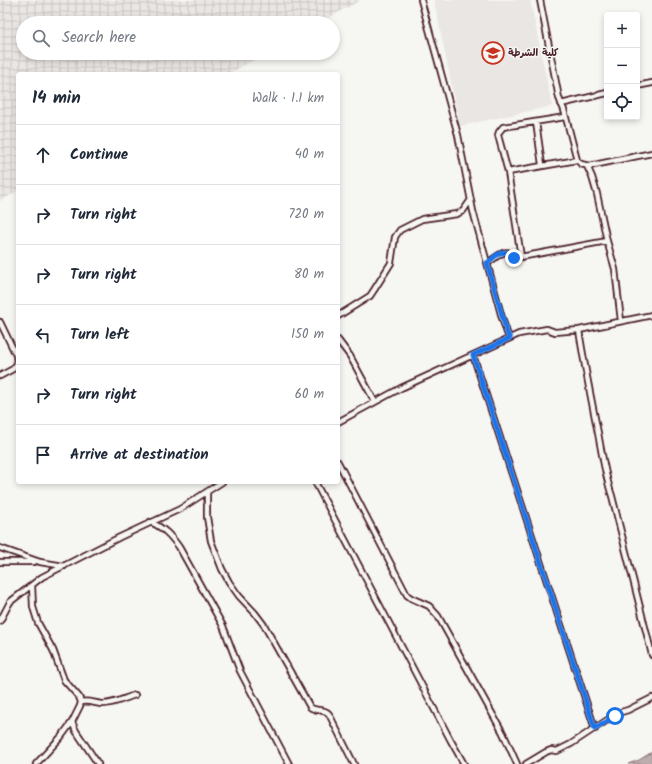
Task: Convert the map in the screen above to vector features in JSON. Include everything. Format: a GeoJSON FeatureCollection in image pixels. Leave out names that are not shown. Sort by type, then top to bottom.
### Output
{"type":"FeatureCollection","features":[{"type":"Feature","properties":{"kind":"street"},"geometry":{"type":"LineString","coordinates":[[421,0],[458,135],[466,172],[470,201],[507,333],[510,338]]}},
{"type":"Feature","properties":{"kind":"street"},"geometry":{"type":"LineString","coordinates":[[540,0],[556,86],[577,160],[581,164],[587,166],[604,164],[652,153]]}},
{"type":"Feature","properties":{"kind":"street"},"geometry":{"type":"LineString","coordinates":[[640,85],[652,83]]}},
{"type":"Feature","properties":{"kind":"street"},"geometry":{"type":"LineString","coordinates":[[561,104],[604,94]]}},
{"type":"Feature","properties":{"kind":"street"},"geometry":{"type":"LineString","coordinates":[[521,257],[508,172],[498,135],[503,127],[565,117]]}},
{"type":"Feature","properties":{"kind":"street"},"geometry":{"type":"LineString","coordinates":[[536,122],[542,165]]}},
{"type":"Feature","properties":{"kind":"street"},"geometry":{"type":"LineString","coordinates":[[508,172],[577,160]]}},
{"type":"Feature","properties":{"kind":"street"},"geometry":{"type":"LineString","coordinates":[[587,166],[597,194],[607,241],[615,269],[621,321]]}},
{"type":"Feature","properties":{"kind":"street"},"geometry":{"type":"LineString","coordinates":[[340,315],[370,296],[391,263],[395,237],[400,230],[422,219],[457,214],[463,211],[470,201]]}},
{"type":"Feature","properties":{"kind":"street"},"geometry":{"type":"LineString","coordinates":[[463,211],[474,214]]}},
{"type":"Feature","properties":{"kind":"street"},"geometry":{"type":"LineString","coordinates":[[487,263],[492,261],[497,255],[508,252],[515,258],[607,241]]}},
{"type":"Feature","properties":{"kind":"street"},"geometry":{"type":"LineString","coordinates":[[340,421],[401,388],[519,334],[547,329],[554,332],[579,330],[652,315]]}},
{"type":"Feature","properties":{"kind":"street"},"geometry":{"type":"LineString","coordinates":[[0,322],[16,355]]}},
{"type":"Feature","properties":{"kind":"street"},"geometry":{"type":"LineString","coordinates":[[579,330],[606,480],[612,496],[652,655]]}},
{"type":"Feature","properties":{"kind":"street"},"geometry":{"type":"LineString","coordinates":[[340,343],[350,356],[375,402]]}},
{"type":"Feature","properties":{"kind":"street"},"geometry":{"type":"LineString","coordinates":[[473,355],[595,729]]}},
{"type":"Feature","properties":{"kind":"street"},"geometry":{"type":"LineString","coordinates":[[0,376],[16,367]]}},
{"type":"Feature","properties":{"kind":"street"},"geometry":{"type":"LineString","coordinates":[[340,466],[407,594],[411,598],[429,606],[438,616],[503,733],[517,764]]}},
{"type":"Feature","properties":{"kind":"street"},"geometry":{"type":"LineString","coordinates":[[0,621],[10,602],[42,577],[180,508],[219,484]]}},
{"type":"Feature","properties":{"kind":"street"},"geometry":{"type":"LineString","coordinates":[[316,484],[464,764]]}},
{"type":"Feature","properties":{"kind":"street"},"geometry":{"type":"LineString","coordinates":[[207,492],[207,517],[211,541],[229,582],[264,625],[310,707],[324,710],[329,714],[354,764]]}},
{"type":"Feature","properties":{"kind":"street"},"geometry":{"type":"LineString","coordinates":[[150,522],[163,528],[175,540],[223,626],[240,671],[289,764]]}},
{"type":"Feature","properties":{"kind":"street"},"geometry":{"type":"LineString","coordinates":[[0,548],[40,562]]}},
{"type":"Feature","properties":{"kind":"street"},"geometry":{"type":"LineString","coordinates":[[0,562],[40,562],[64,566]]}},
{"type":"Feature","properties":{"kind":"street"},"geometry":{"type":"LineString","coordinates":[[32,585],[34,607],[38,623],[53,650],[64,680],[75,692],[81,702],[72,722],[61,737],[36,764]]}},
{"type":"Feature","properties":{"kind":"street"},"geometry":{"type":"LineString","coordinates":[[81,702],[86,701],[100,704],[108,703],[135,695]]}},
{"type":"Feature","properties":{"kind":"street"},"geometry":{"type":"LineString","coordinates":[[526,764],[546,752],[551,750],[557,751],[571,744],[618,713],[628,710],[652,698]]}},
{"type":"Feature","properties":{"kind":"street"},"geometry":{"type":"LineString","coordinates":[[72,722],[76,731],[98,764]]}},
{"type":"Feature","properties":{"kind":"shaded area"},"geometry":{"type":"Polygon","coordinates":[[[0,0],[361,0],[332,16],[16,16],[16,60],[253,60],[232,72],[16,72],[16,192],[0,201],[0,0]]]}},
{"type":"Feature","properties":{"kind":"shaded area","name":"كلية الشرطة"},"geometry":{"type":"Polygon","coordinates":[[[434,0],[530,0],[552,106],[460,126],[434,0]]]}},
{"type":"Feature","properties":{"kind":"shaded area"},"geometry":{"type":"Polygon","coordinates":[[[652,752],[652,764],[628,764],[639,760],[652,752]]]}},
{"type":"Feature","properties":{"kind":"place","name":"كلية الشرطة"},"geometry":{"type":"Point","coordinates":[493,53]}},
{"type":"Feature","properties":{"kind":"route"},"geometry":{"type":"LineString","coordinates":[[514,258],[512,254],[508,252],[497,255],[492,261],[487,263],[502,318],[510,338],[473,355],[595,729],[615,716]]}}]}
